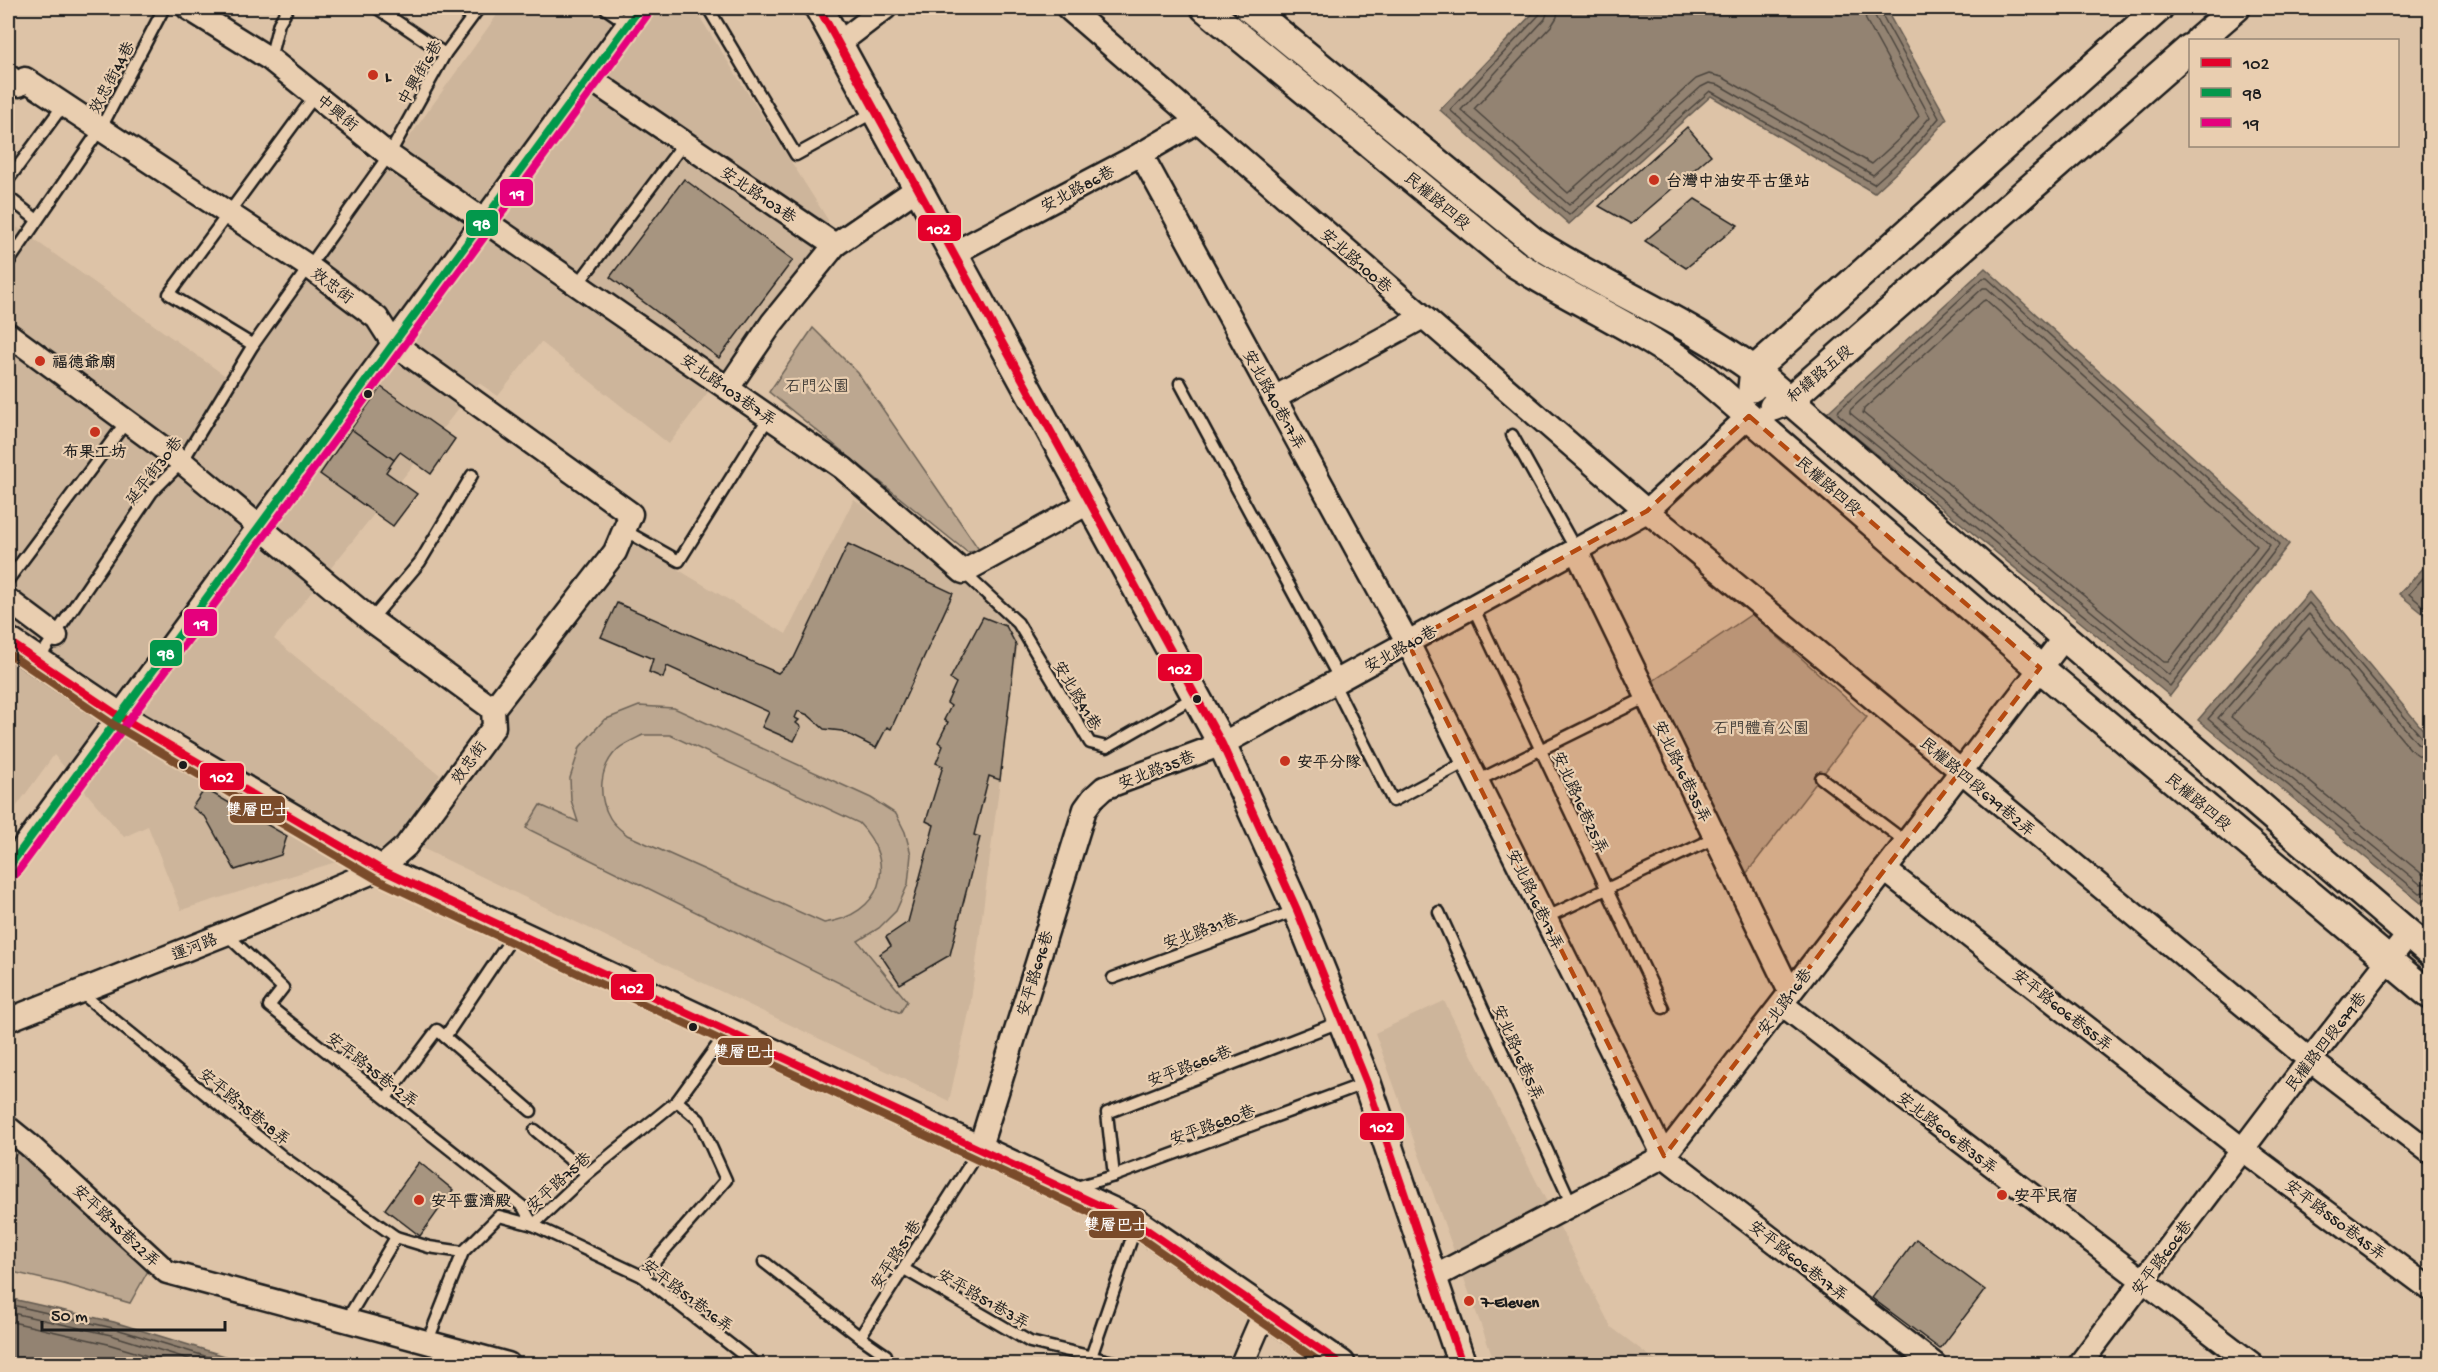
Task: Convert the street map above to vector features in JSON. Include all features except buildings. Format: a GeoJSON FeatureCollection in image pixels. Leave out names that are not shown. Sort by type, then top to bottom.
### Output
{"type":"FeatureCollection","features":[{"type":"Feature","properties":{"kind":"street","name":"中興街"},"geometry":{"type":"LineString","coordinates":[[188,8],[270,59],[389,155],[486,220]]}},
{"type":"Feature","properties":{"kind":"street"},"geometry":{"type":"LineString","coordinates":[[819,8],[1222,744],[1297,910],[1366,1083],[1462,1365]]}},
{"type":"Feature","properties":{"kind":"street"},"geometry":{"type":"LineString","coordinates":[[838,44],[885,8]]}},
{"type":"Feature","properties":{"kind":"street","name":"安北路100巷"},"geometry":{"type":"LineString","coordinates":[[1068,8],[1647,511]]}},
{"type":"Feature","properties":{"kind":"street","name":"民權路四段"},"geometry":{"type":"LineString","coordinates":[[1205,8],[1514,263],[1553,288],[1680,358],[2040,668],[2430,995]]}},
{"type":"Feature","properties":{"kind":"street","name":"民權路四段"},"geometry":{"type":"LineString","coordinates":[[1249,8],[1534,242],[1572,267],[1701,334],[1754,370],[2430,952]]}},
{"type":"Feature","properties":{"kind":"street"},"geometry":{"type":"LineString","coordinates":[[1749,416],[1754,370],[2159,8]]}},
{"type":"Feature","properties":{"kind":"street"},"geometry":{"type":"LineString","coordinates":[[2200,39],[2236,8]]}},
{"type":"Feature","properties":{"kind":"street"},"geometry":{"type":"LineString","coordinates":[[8,868],[634,16]]}},
{"type":"Feature","properties":{"kind":"street","name":"和緯路五段"},"geometry":{"type":"LineString","coordinates":[[1749,416],[1788,401],[2189,49]]}},
{"type":"Feature","properties":{"kind":"street","name":"效忠街"},"geometry":{"type":"LineString","coordinates":[[8,76],[19,85],[25,79],[308,266],[376,318],[393,343],[631,514],[615,552],[493,710],[494,727],[406,846],[380,869]]}},
{"type":"Feature","properties":{"kind":"street","name":"安北路103巷"},"geometry":{"type":"LineString","coordinates":[[588,78],[835,245]]}},
{"type":"Feature","properties":{"kind":"street","name":"安北路86巷"},"geometry":{"type":"LineString","coordinates":[[954,254],[1198,121]]}},
{"type":"Feature","properties":{"kind":"street","name":"安北路40巷17弄"},"geometry":{"type":"LineString","coordinates":[[1141,154],[1408,643]]}},
{"type":"Feature","properties":{"kind":"street"},"geometry":{"type":"LineString","coordinates":[[728,388],[772,323],[835,245],[918,188]]}},
{"type":"Feature","properties":{"kind":"street","name":"安北路103巷7弄"},"geometry":{"type":"LineString","coordinates":[[486,220],[843,468],[963,572]]}},
{"type":"Feature","properties":{"kind":"street"},"geometry":{"type":"LineString","coordinates":[[1274,398],[1423,317]]}},
{"type":"Feature","properties":{"kind":"street"},"geometry":{"type":"LineString","coordinates":[[8,334],[182,462],[371,620],[493,710]]}},
{"type":"Feature","properties":{"kind":"street","name":"安北路40巷"},"geometry":{"type":"LineString","coordinates":[[1222,744],[1647,511],[1749,416]]}},
{"type":"Feature","properties":{"kind":"street"},"geometry":{"type":"LineString","coordinates":[[963,572],[1090,502]]}},
{"type":"Feature","properties":{"kind":"street","name":"民權路四段679巷2弄"},"geometry":{"type":"LineString","coordinates":[[1647,511],[2310,1060],[2430,1152]]}},
{"type":"Feature","properties":{"kind":"street","name":"安北路16巷35弄"},"geometry":{"type":"LineString","coordinates":[[1576,550],[1715,838],[1786,999]]}},
{"type":"Feature","properties":{"kind":"street"},"geometry":{"type":"LineString","coordinates":[[8,600],[56,636]]}},
{"type":"Feature","properties":{"kind":"street","name":"安北路16巷"},"geometry":{"type":"LineString","coordinates":[[1432,1278],[1664,1156],[2064,638]]}},
{"type":"Feature","properties":{"kind":"street"},"geometry":{"type":"LineString","coordinates":[[8,641],[119,716],[380,869],[1137,1223],[1341,1365]]}},
{"type":"Feature","properties":{"kind":"street","name":"安北路16巷17弄"},"geometry":{"type":"LineString","coordinates":[[1408,643],[1664,1156]]}},
{"type":"Feature","properties":{"kind":"street","name":"安北路35巷"},"geometry":{"type":"LineString","coordinates":[[1093,798],[1104,788],[1222,744]]}},
{"type":"Feature","properties":{"kind":"street","name":"安平路696巷"},"geometry":{"type":"LineString","coordinates":[[979,1150],[1085,809],[1093,798]]}},
{"type":"Feature","properties":{"kind":"street","name":"運河路"},"geometry":{"type":"LineString","coordinates":[[8,1020],[225,934],[380,869]]}},
{"type":"Feature","properties":{"kind":"street","name":"安平路606巷55弄"},"geometry":{"type":"LineString","coordinates":[[1885,870],[2242,1149]]}},
{"type":"Feature","properties":{"kind":"street","name":"民權路四段679巷"},"geometry":{"type":"LineString","coordinates":[[2242,1149],[2409,934]]}},
{"type":"Feature","properties":{"kind":"street","name":"安北路606巷35弄"},"geometry":{"type":"LineString","coordinates":[[1786,999],[2142,1281],[2252,1365]]}},
{"type":"Feature","properties":{"kind":"street","name":"安平路75巷22弄"},"geometry":{"type":"LineString","coordinates":[[8,1128],[167,1272],[508,1365]]}},
{"type":"Feature","properties":{"kind":"street","name":"安平路606巷"},"geometry":{"type":"LineString","coordinates":[[2080,1365],[2242,1149]]}},
{"type":"Feature","properties":{"kind":"street","name":"安平路550巷45弄"},"geometry":{"type":"LineString","coordinates":[[2242,1149],[2430,1289]]}},
{"type":"Feature","properties":{"kind":"street","name":"安平路606巷17弄"},"geometry":{"type":"LineString","coordinates":[[1664,1156],[1935,1365]]}},
{"type":"Feature","properties":{"kind":"street"},"geometry":{"type":"LineString","coordinates":[[1242,1365],[1265,1311]]}},
{"type":"Feature","properties":{"kind":"lane","name":"效忠街44巷"},"geometry":{"type":"LineString","coordinates":[[8,263],[101,128],[164,8]]}},
{"type":"Feature","properties":{"kind":"lane"},"geometry":{"type":"LineString","coordinates":[[270,59],[279,23],[288,8]]}},
{"type":"Feature","properties":{"kind":"lane"},"geometry":{"type":"LineString","coordinates":[[377,8],[445,54]]}},
{"type":"Feature","properties":{"kind":"lane","name":"中興街6巷"},"geometry":{"type":"LineString","coordinates":[[308,266],[389,155],[445,54],[479,8]]}},
{"type":"Feature","properties":{"kind":"lane"},"geometry":{"type":"LineString","coordinates":[[605,8],[634,16]]}},
{"type":"Feature","properties":{"kind":"lane"},"geometry":{"type":"LineString","coordinates":[[708,8],[796,155],[876,111]]}},
{"type":"Feature","properties":{"kind":"lane"},"geometry":{"type":"LineString","coordinates":[[253,345],[169,294],[227,212],[316,94]]}},
{"type":"Feature","properties":{"kind":"lane"},"geometry":{"type":"LineString","coordinates":[[8,180],[64,104]]}},
{"type":"Feature","properties":{"kind":"lane"},"geometry":{"type":"LineString","coordinates":[[578,284],[684,143]]}},
{"type":"Feature","properties":{"kind":"lane"},"geometry":{"type":"LineString","coordinates":[[8,197],[37,220]]}},
{"type":"Feature","properties":{"kind":"lane","name":"延平街30巷"},"geometry":{"type":"LineString","coordinates":[[38,660],[152,492],[182,462],[253,345],[308,266]]}},
{"type":"Feature","properties":{"kind":"lane"},"geometry":{"type":"LineString","coordinates":[[1180,383],[1337,682],[1393,801],[1473,771],[1540,750],[1647,697]]}},
{"type":"Feature","properties":{"kind":"lane"},"geometry":{"type":"LineString","coordinates":[[624,530],[679,561],[769,417]]}},
{"type":"Feature","properties":{"kind":"lane"},"geometry":{"type":"LineString","coordinates":[[8,580],[126,422]]}},
{"type":"Feature","properties":{"kind":"lane"},"geometry":{"type":"LineString","coordinates":[[1512,435],[1576,550]]}},
{"type":"Feature","properties":{"kind":"lane"},"geometry":{"type":"LineString","coordinates":[[371,620],[420,562],[472,475]]}},
{"type":"Feature","properties":{"kind":"lane","name":"安北路41巷"},"geometry":{"type":"LineString","coordinates":[[963,572],[1018,622],[1090,743],[1107,747],[1197,696]]}},
{"type":"Feature","properties":{"kind":"lane","name":"安北路16巷25弄"},"geometry":{"type":"LineString","coordinates":[[1473,607],[1663,1008]]}},
{"type":"Feature","properties":{"kind":"lane"},"geometry":{"type":"LineString","coordinates":[[1821,778],[1906,842]]}},
{"type":"Feature","properties":{"kind":"lane"},"geometry":{"type":"LineString","coordinates":[[1545,918],[1715,838]]}},
{"type":"Feature","properties":{"kind":"lane","name":"安北路31巷"},"geometry":{"type":"LineString","coordinates":[[1113,978],[1297,910]]}},
{"type":"Feature","properties":{"kind":"lane","name":"安北路16巷5弄"},"geometry":{"type":"LineString","coordinates":[[1439,912],[1572,1205]]}},
{"type":"Feature","properties":{"kind":"lane"},"geometry":{"type":"LineString","coordinates":[[445,1037],[516,933]]}},
{"type":"Feature","properties":{"kind":"lane","name":"安平路75巷12弄"},"geometry":{"type":"LineString","coordinates":[[225,934],[284,988],[268,1006],[523,1207],[533,1225]]}},
{"type":"Feature","properties":{"kind":"lane","name":"安平路75巷18弄"},"geometry":{"type":"LineString","coordinates":[[80,992],[283,1157],[396,1237]]}},
{"type":"Feature","properties":{"kind":"lane","name":"安平路686巷"},"geometry":{"type":"LineString","coordinates":[[1114,1176],[1107,1113],[1342,1021]]}},
{"type":"Feature","properties":{"kind":"lane"},"geometry":{"type":"LineString","coordinates":[[386,1098],[437,1030],[531,1111]]}},
{"type":"Feature","properties":{"kind":"lane","name":"安平路75巷"},"geometry":{"type":"LineString","coordinates":[[463,1252],[499,1216],[533,1225],[587,1174],[677,1101],[727,1032]]}},
{"type":"Feature","properties":{"kind":"lane","name":"安平路680巷"},"geometry":{"type":"LineString","coordinates":[[1066,1190],[1114,1176],[1366,1083]]}},
{"type":"Feature","properties":{"kind":"lane"},"geometry":{"type":"LineString","coordinates":[[642,1276],[726,1180],[699,1120],[677,1101]]}},
{"type":"Feature","properties":{"kind":"lane"},"geometry":{"type":"LineString","coordinates":[[535,1130],[587,1174]]}},
{"type":"Feature","properties":{"kind":"lane","name":"安平路51巷"},"geometry":{"type":"LineString","coordinates":[[860,1336],[979,1150]]}},
{"type":"Feature","properties":{"kind":"lane"},"geometry":{"type":"LineString","coordinates":[[1091,1357],[1137,1223]]}},
{"type":"Feature","properties":{"kind":"lane","name":"安平路51巷16弄"},"geometry":{"type":"LineString","coordinates":[[533,1225],[642,1276],[755,1365]]}},
{"type":"Feature","properties":{"kind":"lane"},"geometry":{"type":"LineString","coordinates":[[346,1321],[396,1237],[429,1247],[463,1252],[427,1343]]}},
{"type":"Feature","properties":{"kind":"lane"},"geometry":{"type":"LineString","coordinates":[[764,1262],[886,1355],[879,1365]]}},
{"type":"Feature","properties":{"kind":"lane","name":"安平路51巷3弄"},"geometry":{"type":"LineString","coordinates":[[904,1269],[1030,1341],[1122,1365]]}},
{"type":"Feature","properties":{"kind":"highlighted area"},"geometry":{"type":"Polygon","coordinates":[[[1749,416],[2040,668],[1664,1156],[1408,643],[1647,511],[1749,416]]]}},
{"type":"Feature","properties":{"kind":"shaded area"},"geometry":{"type":"Polygon","coordinates":[[[502,8],[694,8],[828,220],[820,243],[669,444],[541,342],[498,396],[479,383],[274,639],[440,775],[391,845],[181,910],[148,826],[124,837],[54,755],[8,818],[8,221],[234,382],[502,8]]]}},
{"type":"Feature","properties":{"kind":"shaded area"},"geometry":{"type":"Polygon","coordinates":[[[854,499],[999,611],[1019,636],[970,1008],[949,1101],[422,848],[503,732],[506,713],[635,544],[786,634],[854,499]]]}},
{"type":"Feature","properties":{"kind":"shaded area"},"geometry":{"type":"Polygon","coordinates":[[[1444,1001],[1611,1327],[1660,1364],[1495,1364],[1375,1033],[1444,1001]]]}},
{"type":"Feature","properties":{"kind":"green space","name":"石門公園"},"geometry":{"type":"Polygon","coordinates":[[[813,328],[858,373],[980,551],[967,552],[769,392],[813,328]]]}},
{"type":"Feature","properties":{"kind":"green space","name":"石門體育公園"},"geometry":{"type":"Polygon","coordinates":[[[1752,614],[1867,717],[1746,874],[1653,681],[1752,614]]]}},
{"type":"Feature","properties":{"kind":"green space"},"geometry":{"type":"Polygon","coordinates":[[[639,706],[674,708],[871,798],[896,814],[905,832],[911,854],[908,884],[896,911],[879,928],[858,941],[907,1001],[900,1013],[526,828],[540,805],[578,822],[571,800],[570,778],[580,747],[604,720],[639,706]],[[643,735],[618,749],[607,764],[602,782],[603,800],[612,821],[627,835],[824,923],[844,918],[859,910],[871,899],[878,886],[881,871],[878,855],[871,839],[859,823],[670,735],[643,735]]]}},
{"type":"Feature","properties":{"kind":"green space"},"geometry":{"type":"Polygon","coordinates":[[[22,1149],[148,1271],[130,1303],[8,1271],[8,1157],[11,1160],[22,1149]]]}},
{"type":"Feature","properties":{"kind":"water"},"geometry":{"type":"Polygon","coordinates":[[[1538,8],[1885,8],[1947,119],[1915,155],[1874,193],[1711,96],[1569,224],[1440,110],[1538,8]]]}},
{"type":"Feature","properties":{"kind":"water"},"geometry":{"type":"Polygon","coordinates":[[[1985,268],[2289,544],[2170,696],[1827,413],[1985,268]]]}},
{"type":"Feature","properties":{"kind":"water"},"geometry":{"type":"Polygon","coordinates":[[[2430,561],[2430,619],[2399,594],[2430,561]]]}},
{"type":"Feature","properties":{"kind":"water"},"geometry":{"type":"Polygon","coordinates":[[[2309,592],[2430,738],[2430,895],[2421,903],[2198,720],[2309,592]]]}},
{"type":"Feature","properties":{"kind":"water"},"geometry":{"type":"Polygon","coordinates":[[[8,1298],[114,1322],[251,1364],[8,1364],[8,1298]]]}},
{"type":"Feature","properties":{"kind":"transit line","name":"98"},"geometry":{"type":"LineString","coordinates":[[8,868],[640,8]]}},
{"type":"Feature","properties":{"kind":"transit line","name":"102"},"geometry":{"type":"LineString","coordinates":[[819,8],[1222,744],[1297,910],[1367,1083],[1462,1364]]}},
{"type":"Feature","properties":{"kind":"transit line","name":"19"},"geometry":{"type":"LineString","coordinates":[[16,874],[648,14]]}},
{"type":"Feature","properties":{"kind":"transit line","name":"102"},"geometry":{"type":"LineString","coordinates":[[8,641],[119,716],[380,869],[1137,1223],[1341,1364]]}},
{"type":"Feature","properties":{"kind":"transit line","name":"雙層巴士"},"geometry":{"type":"LineString","coordinates":[[8,653],[114,725],[376,879],[1132,1232],[1323,1364]]}},
{"type":"Feature","properties":{"kind":"place","name":"L"},"geometry":{"type":"Point","coordinates":[373,75]}},
{"type":"Feature","properties":{"kind":"place","name":"台灣中油安平古堡站"},"geometry":{"type":"Point","coordinates":[1654,180]}},
{"type":"Feature","properties":{"kind":"place","name":"福德爺廟"},"geometry":{"type":"Point","coordinates":[40,361]}},
{"type":"Feature","properties":{"kind":"place","name":"布果工坊"},"geometry":{"type":"Point","coordinates":[95,432]}},
{"type":"Feature","properties":{"kind":"place","name":"安平分隊"},"geometry":{"type":"Point","coordinates":[1285,761]}},
{"type":"Feature","properties":{"kind":"place","name":"安平民宿"},"geometry":{"type":"Point","coordinates":[2002,1195]}},
{"type":"Feature","properties":{"kind":"place","name":"安平靈濟殿"},"geometry":{"type":"Point","coordinates":[419,1200]}},
{"type":"Feature","properties":{"kind":"place","name":"7-Eleven"},"geometry":{"type":"Point","coordinates":[1469,1301]}}]}
